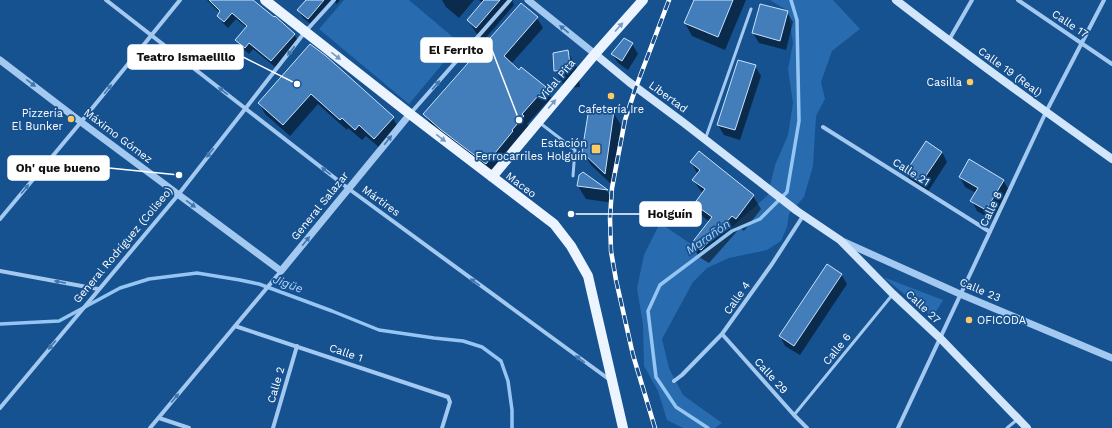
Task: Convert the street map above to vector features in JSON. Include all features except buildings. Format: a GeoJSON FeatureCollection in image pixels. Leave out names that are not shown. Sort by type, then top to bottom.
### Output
{"type":"FeatureCollection","features":[{"type":"Feature","properties":{"kind":"main road","name":"Maceo"},"geometry":{"type":"LineString","coordinates":[[265,0],[410,114],[554,224],[571,246],[588,276],[611,382],[623,428]]}},
{"type":"Feature","properties":{"kind":"main road","name":"Vidal Pita"},"geometry":{"type":"LineString","coordinates":[[492,177],[642,0]]}},
{"type":"Feature","properties":{"kind":"main road","name":"Calle 19 (Real)"},"geometry":{"type":"LineString","coordinates":[[896,0],[1046,112],[1112,159]]}},
{"type":"Feature","properties":{"kind":"main road","name":"Libertad"},"geometry":{"type":"LineString","coordinates":[[595,54],[629,82],[800,213]]}},
{"type":"Feature","properties":{"kind":"main road","name":"Calle 27"},"geometry":{"type":"LineString","coordinates":[[800,213],[840,240],[893,294],[941,339],[1027,428]]}},
{"type":"Feature","properties":{"kind":"street","name":"Mártires"},"geometry":{"type":"LineString","coordinates":[[106,0],[348,189],[611,382]]}},
{"type":"Feature","properties":{"kind":"street"},"geometry":{"type":"LineString","coordinates":[[0,219],[180,0]]}},
{"type":"Feature","properties":{"kind":"street","name":"General Rodríguez (Coliseo)"},"geometry":{"type":"LineString","coordinates":[[0,408],[178,194],[305,32],[334,0]]}},
{"type":"Feature","properties":{"kind":"street","name":"General Salazar"},"geometry":{"type":"LineString","coordinates":[[150,428],[410,114],[510,0]]}},
{"type":"Feature","properties":{"kind":"street","name":"Libertad"},"geometry":{"type":"LineString","coordinates":[[528,0],[595,54]]}},
{"type":"Feature","properties":{"kind":"street"},"geometry":{"type":"LineString","coordinates":[[949,40],[972,0]]}},
{"type":"Feature","properties":{"kind":"street","name":"Calle 17"},"geometry":{"type":"LineString","coordinates":[[1018,0],[1112,64]]}},
{"type":"Feature","properties":{"kind":"street","name":"Calle 8"},"geometry":{"type":"LineString","coordinates":[[898,428],[1046,112],[1104,0]]}},
{"type":"Feature","properties":{"kind":"street","name":"Máximo Gómez"},"geometry":{"type":"LineString","coordinates":[[0,60],[281,271]]}},
{"type":"Feature","properties":{"kind":"street","name":"Calle 21"},"geometry":{"type":"LineString","coordinates":[[823,126],[990,232]]}},
{"type":"Feature","properties":{"kind":"street","name":"Calle 4"},"geometry":{"type":"LineString","coordinates":[[674,381],[682,375],[722,334],[772,264],[800,213]]}},
{"type":"Feature","properties":{"kind":"street","name":"Calle 23"},"geometry":{"type":"LineString","coordinates":[[840,240],[960,294],[1112,358]]}},
{"type":"Feature","properties":{"kind":"street"},"geometry":{"type":"LineString","coordinates":[[0,271],[98,289]]}},
{"type":"Feature","properties":{"kind":"street","name":"Calle 1"},"geometry":{"type":"LineString","coordinates":[[235,326],[448,397],[450,402],[442,428]]}},
{"type":"Feature","properties":{"kind":"street","name":"Calle 29"},"geometry":{"type":"LineString","coordinates":[[722,334],[807,428]]}},
{"type":"Feature","properties":{"kind":"street","name":"Calle 2"},"geometry":{"type":"LineString","coordinates":[[273,428],[297,346]]}},
{"type":"Feature","properties":{"kind":"street"},"geometry":{"type":"LineString","coordinates":[[159,418],[189,428]]}},
{"type":"Feature","properties":{"kind":"lane"},"geometry":{"type":"LineString","coordinates":[[705,139],[751,9]]}},
{"type":"Feature","properties":{"kind":"lane"},"geometry":{"type":"LineString","coordinates":[[538,122],[575,150],[573,176]]}},
{"type":"Feature","properties":{"kind":"lane","name":"Calle 6"},"geometry":{"type":"LineString","coordinates":[[794,415],[893,294]]}},
{"type":"Feature","properties":{"kind":"lane"},"geometry":{"type":"LineString","coordinates":[[1007,428],[1018,419]]}},
{"type":"Feature","properties":{"kind":"shaded area"},"geometry":{"type":"Polygon","coordinates":[[[344,0],[409,0],[460,43],[409,104],[319,29],[344,0]]]}},
{"type":"Feature","properties":{"kind":"shaded area"},"geometry":{"type":"Polygon","coordinates":[[[770,0],[833,0],[860,29],[832,51],[821,82],[825,99],[816,116],[813,166],[804,197],[789,214],[787,227],[781,241],[767,250],[729,258],[707,268],[693,282],[662,339],[669,368],[683,395],[722,423],[715,428],[683,428],[667,420],[658,391],[644,366],[643,325],[637,288],[644,255],[660,223],[691,244],[698,255],[768,195],[775,165],[788,135],[793,103],[788,69],[793,43],[788,11],[770,0]]]}},
{"type":"Feature","properties":{"kind":"shaded area"},"geometry":{"type":"Polygon","coordinates":[[[883,277],[943,300],[933,317],[883,277]]]}},
{"type":"Feature","properties":{"kind":"waterway","name":"Marañón"},"geometry":{"type":"LineString","coordinates":[[708,428],[676,407],[656,377],[648,311],[660,285],[732,231],[760,219],[787,192],[799,121],[797,20],[791,0]]}},
{"type":"Feature","properties":{"kind":"waterway","name":"Jigüe"},"geometry":{"type":"LineString","coordinates":[[0,324],[59,321],[120,288],[149,279],[197,273],[240,280],[259,284],[379,330],[463,341],[482,347],[501,361],[508,381],[512,410],[512,428]]}},
{"type":"Feature","properties":{"kind":"railway"},"geometry":{"type":"LineString","coordinates":[[655,428],[633,355],[616,280],[611,251],[610,218],[612,188],[625,120],[669,0]]}},
{"type":"Feature","properties":{"kind":"place","name":"Casilla"},"geometry":{"type":"Point","coordinates":[970,82]}},
{"type":"Feature","properties":{"kind":"place","name":"Teatro Ismaelillo"},"geometry":{"type":"Point","coordinates":[297,84]}},
{"type":"Feature","properties":{"kind":"place","name":"Cafetería Ire"},"geometry":{"type":"Point","coordinates":[611,96]}},
{"type":"Feature","properties":{"kind":"place","name":"Pizzería El Bunker"},"geometry":{"type":"Point","coordinates":[71,119]}},
{"type":"Feature","properties":{"kind":"place","name":"El Ferrito"},"geometry":{"type":"Point","coordinates":[519,120]}},
{"type":"Feature","properties":{"kind":"place","name":"Estación Ferrocarriles Holguín"},"geometry":{"type":"Point","coordinates":[596,149]}},
{"type":"Feature","properties":{"kind":"place","name":"Oh' que bueno"},"geometry":{"type":"Point","coordinates":[179,175]}},
{"type":"Feature","properties":{"kind":"place","name":"Holguín"},"geometry":{"type":"Point","coordinates":[571,214]}},
{"type":"Feature","properties":{"kind":"place","name":"OFICODA"},"geometry":{"type":"Point","coordinates":[969,320]}}]}
